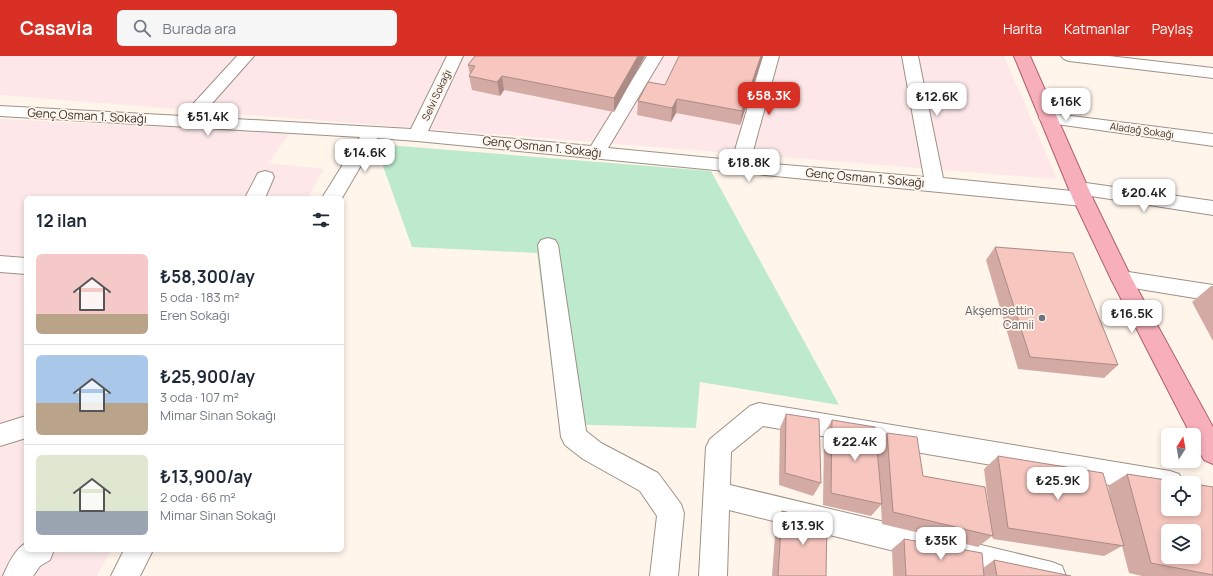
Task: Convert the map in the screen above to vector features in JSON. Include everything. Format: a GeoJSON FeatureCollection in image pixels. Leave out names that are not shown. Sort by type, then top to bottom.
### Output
{"type":"FeatureCollection","features":[{"type":"Feature","properties":{"kind":"main road"},"geometry":{"type":"LineString","coordinates":[[1022,56],[1081,194],[1122,279],[1213,452]]}},
{"type":"Feature","properties":{"kind":"street"},"geometry":{"type":"LineString","coordinates":[[186,122],[246,56]]}},
{"type":"Feature","properties":{"kind":"street","name":"Selvi Sokağı"},"geometry":{"type":"LineString","coordinates":[[417,134],[455,56]]}},
{"type":"Feature","properties":{"kind":"street"},"geometry":{"type":"LineString","coordinates":[[596,153],[655,56]]}},
{"type":"Feature","properties":{"kind":"street"},"geometry":{"type":"LineString","coordinates":[[739,167],[771,56]]}},
{"type":"Feature","properties":{"kind":"street"},"geometry":{"type":"LineString","coordinates":[[910,56],[935,184]]}},
{"type":"Feature","properties":{"kind":"street"},"geometry":{"type":"LineString","coordinates":[[1070,56],[1132,60],[1213,73]]}},
{"type":"Feature","properties":{"kind":"street","name":"Genç Osman 1. Sokağı"},"geometry":{"type":"LineString","coordinates":[[0,111],[370,133],[417,134],[739,167],[935,184],[1081,194],[1213,208]]}},
{"type":"Feature","properties":{"kind":"street","name":"Aladağ Sokağı"},"geometry":{"type":"LineString","coordinates":[[1048,118],[1213,140]]}},
{"type":"Feature","properties":{"kind":"street"},"geometry":{"type":"LineString","coordinates":[[333,196],[370,133]]}},
{"type":"Feature","properties":{"kind":"street"},"geometry":{"type":"LineString","coordinates":[[256,196],[265,177]]}},
{"type":"Feature","properties":{"kind":"street"},"geometry":{"type":"LineString","coordinates":[[548,245],[574,436],[592,451],[649,482],[670,513],[664,576]]}},
{"type":"Feature","properties":{"kind":"street"},"geometry":{"type":"LineString","coordinates":[[0,264],[24,266]]}},
{"type":"Feature","properties":{"kind":"street"},"geometry":{"type":"LineString","coordinates":[[1122,279],[1213,293]]}},
{"type":"Feature","properties":{"kind":"street"},"geometry":{"type":"LineString","coordinates":[[713,576],[719,447],[759,414],[1161,481]]}},
{"type":"Feature","properties":{"kind":"street"},"geometry":{"type":"LineString","coordinates":[[0,434],[24,428]]}},
{"type":"Feature","properties":{"kind":"street"},"geometry":{"type":"LineString","coordinates":[[717,494],[1052,576]]}},
{"type":"Feature","properties":{"kind":"street"},"geometry":{"type":"LineString","coordinates":[[17,576],[30,556],[37,552]]}},
{"type":"Feature","properties":{"kind":"street"},"geometry":{"type":"LineString","coordinates":[[125,576],[138,552]]}},
{"type":"Feature","properties":{"kind":"shaded area"},"geometry":{"type":"Polygon","coordinates":[[[0,56],[1004,56],[1057,179],[0,95],[0,56]]]}},
{"type":"Feature","properties":{"kind":"shaded area"},"geometry":{"type":"Polygon","coordinates":[[[0,119],[290,133],[268,163],[324,169],[309,196],[24,196],[24,552],[110,552],[97,576],[0,576],[0,119]]]}},
{"type":"Feature","properties":{"kind":"green space"},"geometry":{"type":"Polygon","coordinates":[[[375,144],[711,171],[839,405],[700,382],[696,428],[559,424],[537,253],[412,247],[375,144]]]}},
{"type":"Feature","properties":{"kind":"building"},"geometry":{"type":"Polygon","coordinates":[[[475,56],[638,56],[614,98],[502,76],[497,82],[469,76],[475,66],[468,65],[475,56]]]}},
{"type":"Feature","properties":{"kind":"building"},"geometry":{"type":"Polygon","coordinates":[[[679,56],[761,56],[742,111],[677,99],[672,108],[638,101],[648,82],[665,85],[679,56]]]}},
{"type":"Feature","properties":{"kind":"building","name":"Akşemsettin Camii"},"geometry":{"type":"Polygon","coordinates":[[[995,247],[1073,253],[1118,365],[1030,357],[995,247]]]}},
{"type":"Feature","properties":{"kind":"building"},"geometry":{"type":"Polygon","coordinates":[[[786,414],[819,419],[821,483],[785,473],[786,414]]]}},
{"type":"Feature","properties":{"kind":"building"},"geometry":{"type":"Polygon","coordinates":[[[832,420],[875,427],[882,504],[831,493],[832,420]]]}},
{"type":"Feature","properties":{"kind":"building"},"geometry":{"type":"Polygon","coordinates":[[[887,433],[917,437],[923,476],[985,487],[993,536],[893,512],[887,433]]]}},
{"type":"Feature","properties":{"kind":"building"},"geometry":{"type":"Polygon","coordinates":[[[998,456],[1103,473],[1124,546],[1008,528],[998,456]]]}},
{"type":"Feature","properties":{"kind":"building"},"geometry":{"type":"Polygon","coordinates":[[[1127,474],[1161,479],[1161,516],[1201,516],[1201,485],[1213,487],[1213,575],[1151,563],[1127,474]]]}},
{"type":"Feature","properties":{"kind":"building"},"geometry":{"type":"Polygon","coordinates":[[[782,511],[827,522],[826,576],[778,576],[782,511]]]}},
{"type":"Feature","properties":{"kind":"building"},"geometry":{"type":"Polygon","coordinates":[[[904,539],[982,553],[984,576],[906,576],[904,539]]]}},
{"type":"Feature","properties":{"kind":"building"},"geometry":{"type":"Polygon","coordinates":[[[994,560],[1071,576],[997,576],[994,560]]]}},
{"type":"Feature","properties":{"kind":"place","name":"Akşemsettin Camii"},"geometry":{"type":"Point","coordinates":[1042,318]}}]}
